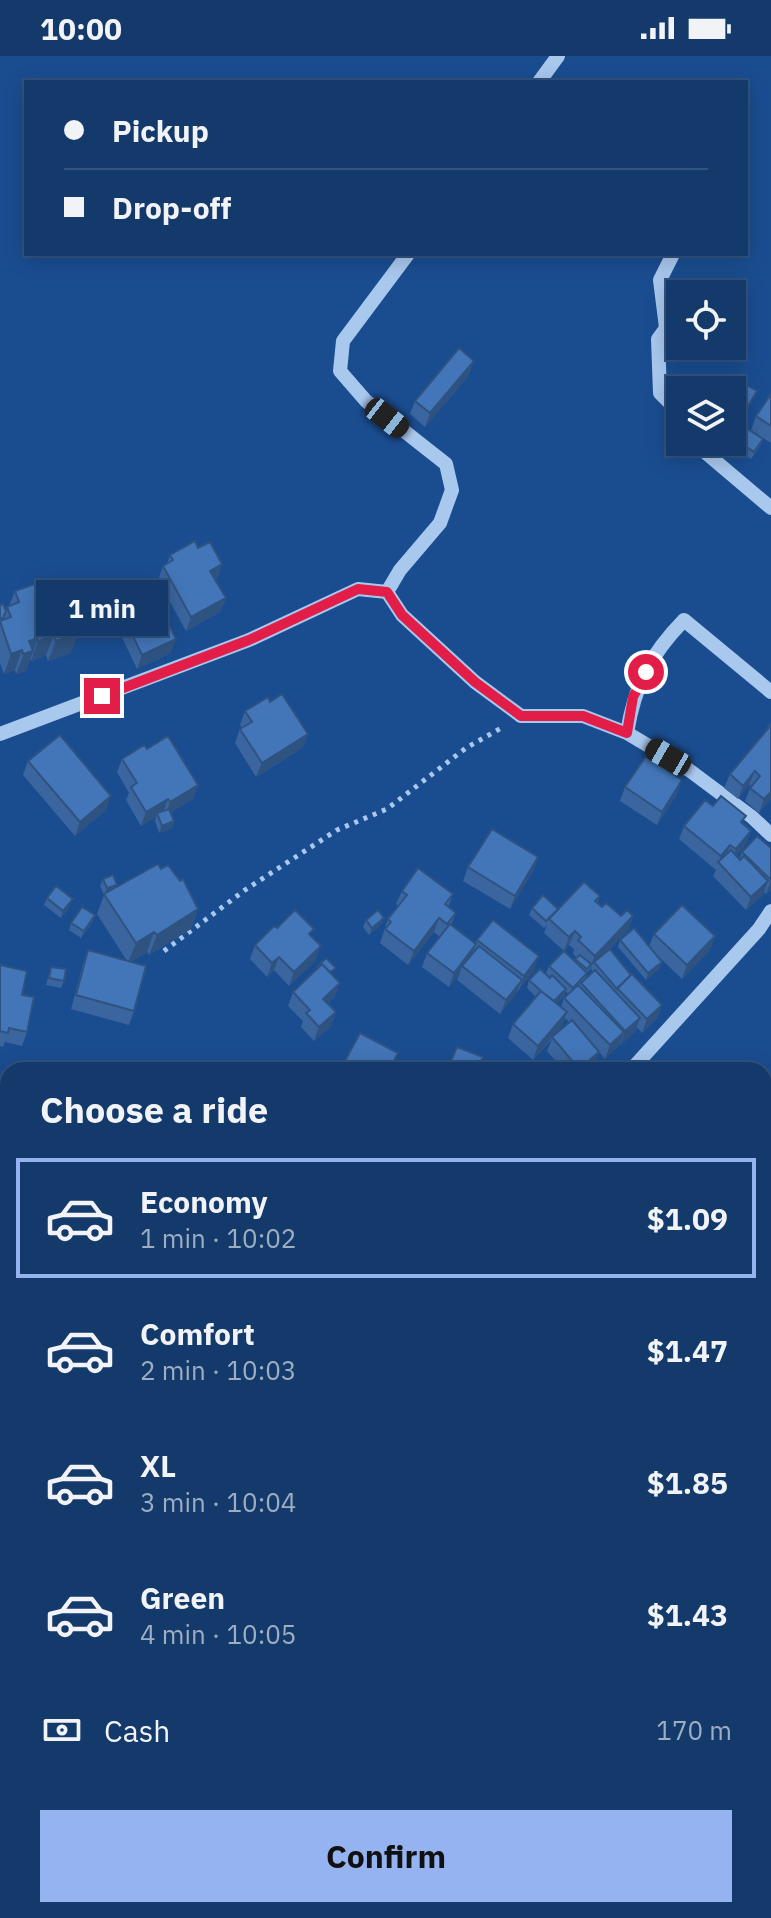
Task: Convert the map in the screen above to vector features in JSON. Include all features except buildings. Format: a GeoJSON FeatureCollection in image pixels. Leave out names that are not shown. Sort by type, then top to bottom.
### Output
{"type":"FeatureCollection","features":[{"type":"Feature","properties":{"kind":"street"},"geometry":{"type":"LineString","coordinates":[[540,80],[558,56]]}},
{"type":"Feature","properties":{"kind":"street"},"geometry":{"type":"LineString","coordinates":[[387,592],[400,570],[440,523],[452,490],[446,464],[366,401],[340,371],[343,341],[407,256]]}},
{"type":"Feature","properties":{"kind":"street"},"geometry":{"type":"LineString","coordinates":[[666,399],[660,393],[659,381],[658,339],[666,328],[660,280],[672,256]]}},
{"type":"Feature","properties":{"kind":"street"},"geometry":{"type":"LineString","coordinates":[[710,456],[771,508]]}},
{"type":"Feature","properties":{"kind":"street"},"geometry":{"type":"LineString","coordinates":[[0,734],[249,640],[358,589],[387,592]]}},
{"type":"Feature","properties":{"kind":"street"},"geometry":{"type":"LineString","coordinates":[[387,592],[402,615],[465,673],[521,716],[583,716],[627,733],[689,770],[771,835]]}},
{"type":"Feature","properties":{"kind":"street"},"geometry":{"type":"LineString","coordinates":[[627,733],[633,697],[659,646],[684,620],[771,692]]}},
{"type":"Feature","properties":{"kind":"street"},"geometry":{"type":"LineString","coordinates":[[638,1062],[759,929],[771,911]]}},
{"type":"Feature","properties":{"kind":"path"},"geometry":{"type":"LineString","coordinates":[[164,951],[245,890],[337,830],[387,809],[466,748],[521,716]]}},
{"type":"Feature","properties":{"kind":"route"},"geometry":{"type":"LineString","coordinates":[[102,696],[249,640],[358,589],[387,592],[402,615],[475,682],[521,716],[583,716],[627,733],[633,697],[646,672]]}}]}
